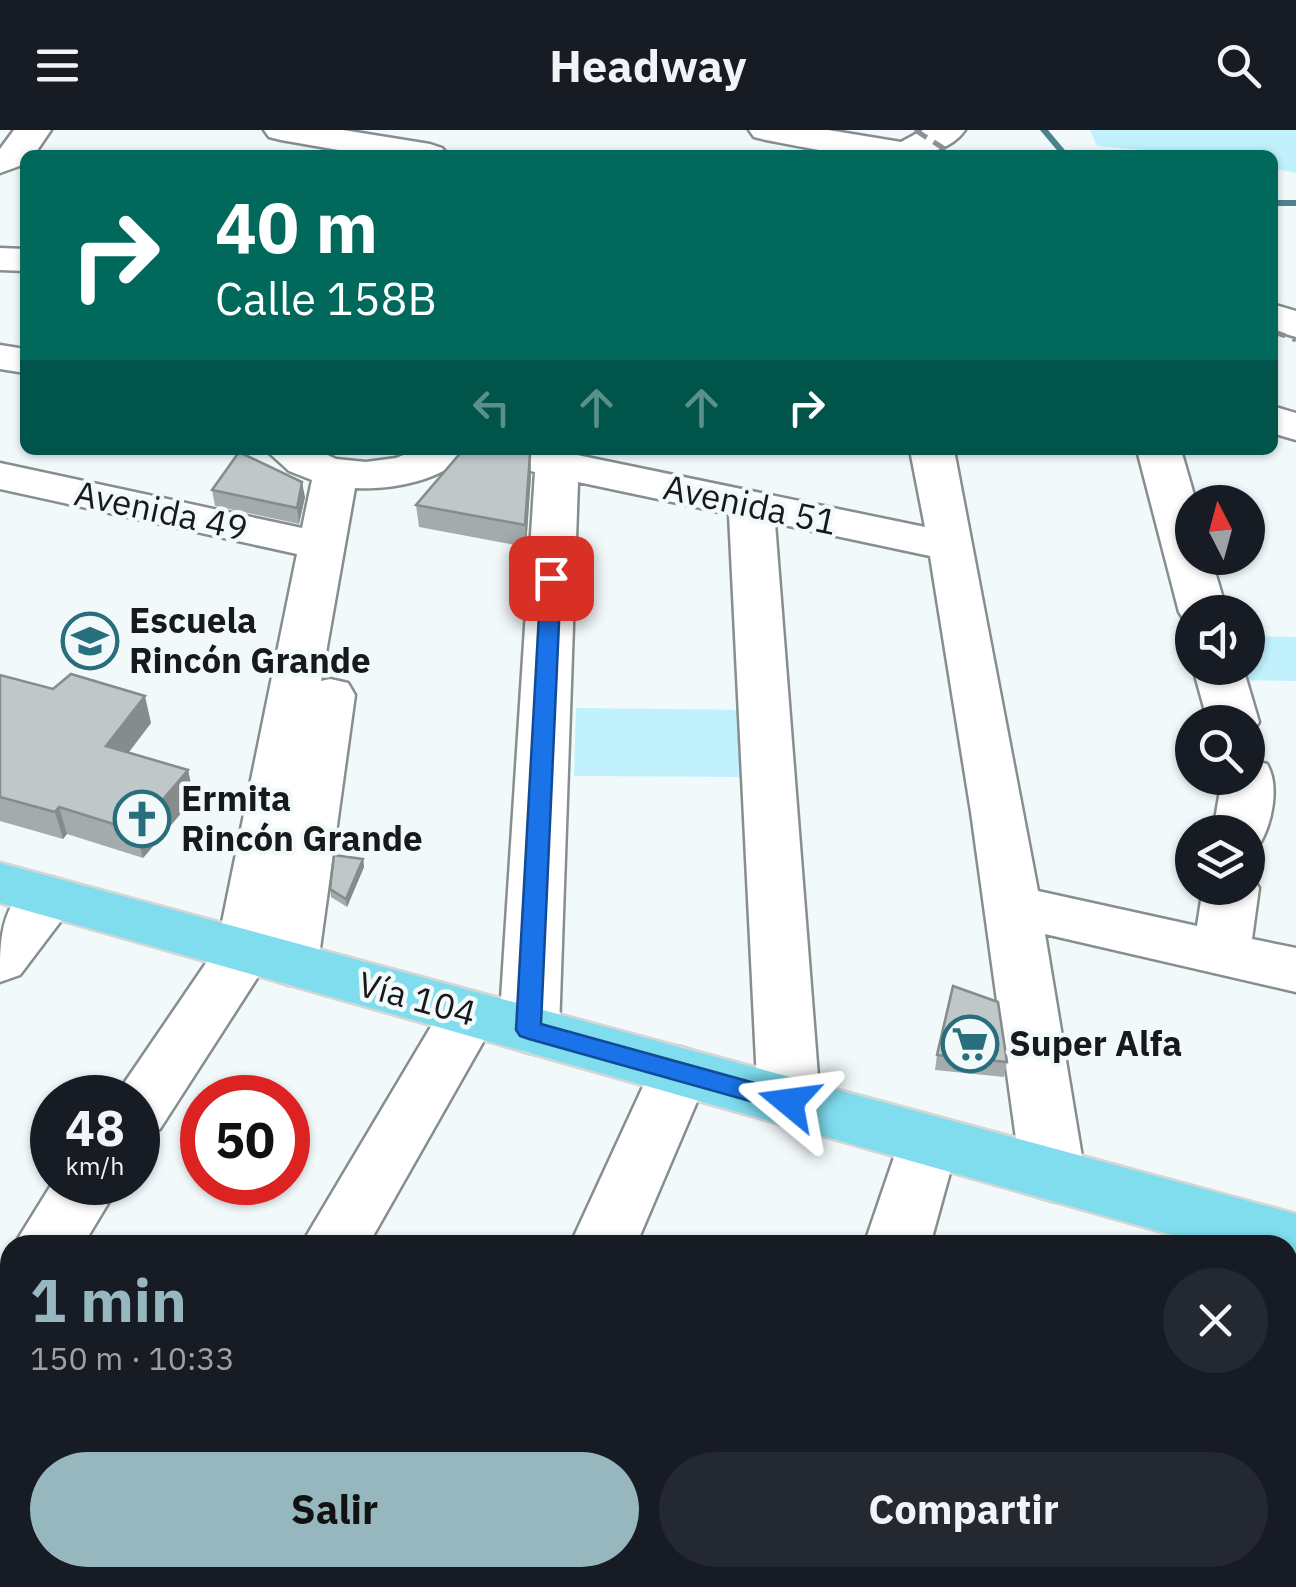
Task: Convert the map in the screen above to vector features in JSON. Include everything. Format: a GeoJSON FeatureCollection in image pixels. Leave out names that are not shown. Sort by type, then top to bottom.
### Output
{"type":"FeatureCollection","features":[{"type":"Feature","properties":{"kind":"main road","name":"Vía 104"},"geometry":{"type":"LineString","coordinates":[[25,890],[1053,1175],[1186,1229],[1237,1235]]}},
{"type":"Feature","properties":{"kind":"street"},"geometry":{"type":"LineString","coordinates":[[280,130],[423,148]]}},
{"type":"Feature","properties":{"kind":"street"},"geometry":{"type":"LineString","coordinates":[[766,130],[883,150]]}},
{"type":"Feature","properties":{"kind":"street"},"geometry":{"type":"LineString","coordinates":[[917,150],[956,135]]}},
{"type":"Feature","properties":{"kind":"street"},"geometry":{"type":"LineString","coordinates":[[296,455],[314,466],[350,473],[417,465],[436,455]]}},
{"type":"Feature","properties":{"kind":"street","name":"Avenida 51"},"geometry":{"type":"LineString","coordinates":[[511,455],[952,547]]}},
{"type":"Feature","properties":{"kind":"street"},"geometry":{"type":"LineString","coordinates":[[933,455],[1012,906],[1053,1175]]}},
{"type":"Feature","properties":{"kind":"street"},"geometry":{"type":"LineString","coordinates":[[1160,455],[1198,595]]}},
{"type":"Feature","properties":{"kind":"street"},"geometry":{"type":"LineString","coordinates":[[529,1030],[557,466]]}},
{"type":"Feature","properties":{"kind":"street"},"geometry":{"type":"LineString","coordinates":[[267,957],[322,546],[350,473]]}},
{"type":"Feature","properties":{"kind":"street"},"geometry":{"type":"LineString","coordinates":[[160,1085],[267,957],[350,473]]}},
{"type":"Feature","properties":{"kind":"street","name":"Avenida 49"},"geometry":{"type":"LineString","coordinates":[[0,476],[322,546]]}},
{"type":"Feature","properties":{"kind":"street"},"geometry":{"type":"LineString","coordinates":[[751,506],[789,1102]]}},
{"type":"Feature","properties":{"kind":"street"},"geometry":{"type":"LineString","coordinates":[[0,960],[25,890]]}},
{"type":"Feature","properties":{"kind":"street"},"geometry":{"type":"LineString","coordinates":[[1222,952],[1229,905]]}},
{"type":"Feature","properties":{"kind":"street"},"geometry":{"type":"LineString","coordinates":[[1012,906],[1296,970]]}},
{"type":"Feature","properties":{"kind":"street"},"geometry":{"type":"LineString","coordinates":[[340,1235],[470,1014]]}},
{"type":"Feature","properties":{"kind":"street"},"geometry":{"type":"LineString","coordinates":[[608,1235],[680,1072]]}},
{"type":"Feature","properties":{"kind":"street"},"geometry":{"type":"LineString","coordinates":[[900,1235],[928,1140]]}},
{"type":"Feature","properties":{"kind":"street"},"geometry":{"type":"LineString","coordinates":[[54,1235],[74,1205]]}},
{"type":"Feature","properties":{"kind":"shaded area"},"geometry":{"type":"Polygon","coordinates":[[[1090,130],[1296,130],[1296,173],[1278,169],[1278,150],[1097,146],[1090,130]]]}},
{"type":"Feature","properties":{"kind":"shaded area"},"geometry":{"type":"Polygon","coordinates":[[[1265,636],[1296,637],[1296,681],[1265,681],[1265,636]]]}},
{"type":"Feature","properties":{"kind":"shaded area"},"geometry":{"type":"Polygon","coordinates":[[[576,708],[753,710],[756,777],[574,776],[576,708]]]}},
{"type":"Feature","properties":{"kind":"building"},"geometry":{"type":"Polygon","coordinates":[[[237,455],[245,455],[302,482],[297,508],[212,490],[237,455]]]}},
{"type":"Feature","properties":{"kind":"building"},"geometry":{"type":"Polygon","coordinates":[[[459,455],[530,455],[525,525],[416,505],[459,455]]]}},
{"type":"Feature","properties":{"kind":"building"},"geometry":{"type":"Polygon","coordinates":[[[71,674],[145,696],[106,746],[188,770],[136,831],[59,807],[55,812],[0,797],[0,675],[53,689],[71,674]]]}},
{"type":"Feature","properties":{"kind":"building"},"geometry":{"type":"Polygon","coordinates":[[[334,855],[363,859],[346,899],[330,889],[334,855]]]}},
{"type":"Feature","properties":{"kind":"building","name":"Super Alfa"},"geometry":{"type":"Polygon","coordinates":[[[953,986],[998,1002],[1007,1062],[937,1055],[953,986]]]}},
{"type":"Feature","properties":{"kind":"waterway"},"geometry":{"type":"LineString","coordinates":[[1044,130],[1061,150]]}},
{"type":"Feature","properties":{"kind":"waterway"},"geometry":{"type":"LineString","coordinates":[[1278,203],[1296,203]]}},
{"type":"Feature","properties":{"kind":"railway"},"geometry":{"type":"LineString","coordinates":[[915,130],[946,150]]}},
{"type":"Feature","properties":{"kind":"railway"},"geometry":{"type":"LineString","coordinates":[[1278,333],[1296,340]]}},
{"type":"Feature","properties":{"kind":"place","name":"Escuela Rincón Grande"},"geometry":{"type":"Point","coordinates":[90,641]}},
{"type":"Feature","properties":{"kind":"place","name":"Ermita Rincón Grande"},"geometry":{"type":"Point","coordinates":[142,819]}},
{"type":"Feature","properties":{"kind":"place","name":"Super Alfa"},"geometry":{"type":"Point","coordinates":[970,1044]}},
{"type":"Feature","properties":{"kind":"route"},"geometry":{"type":"LineString","coordinates":[[551,578],[529,1030],[789,1102]]}}]}
